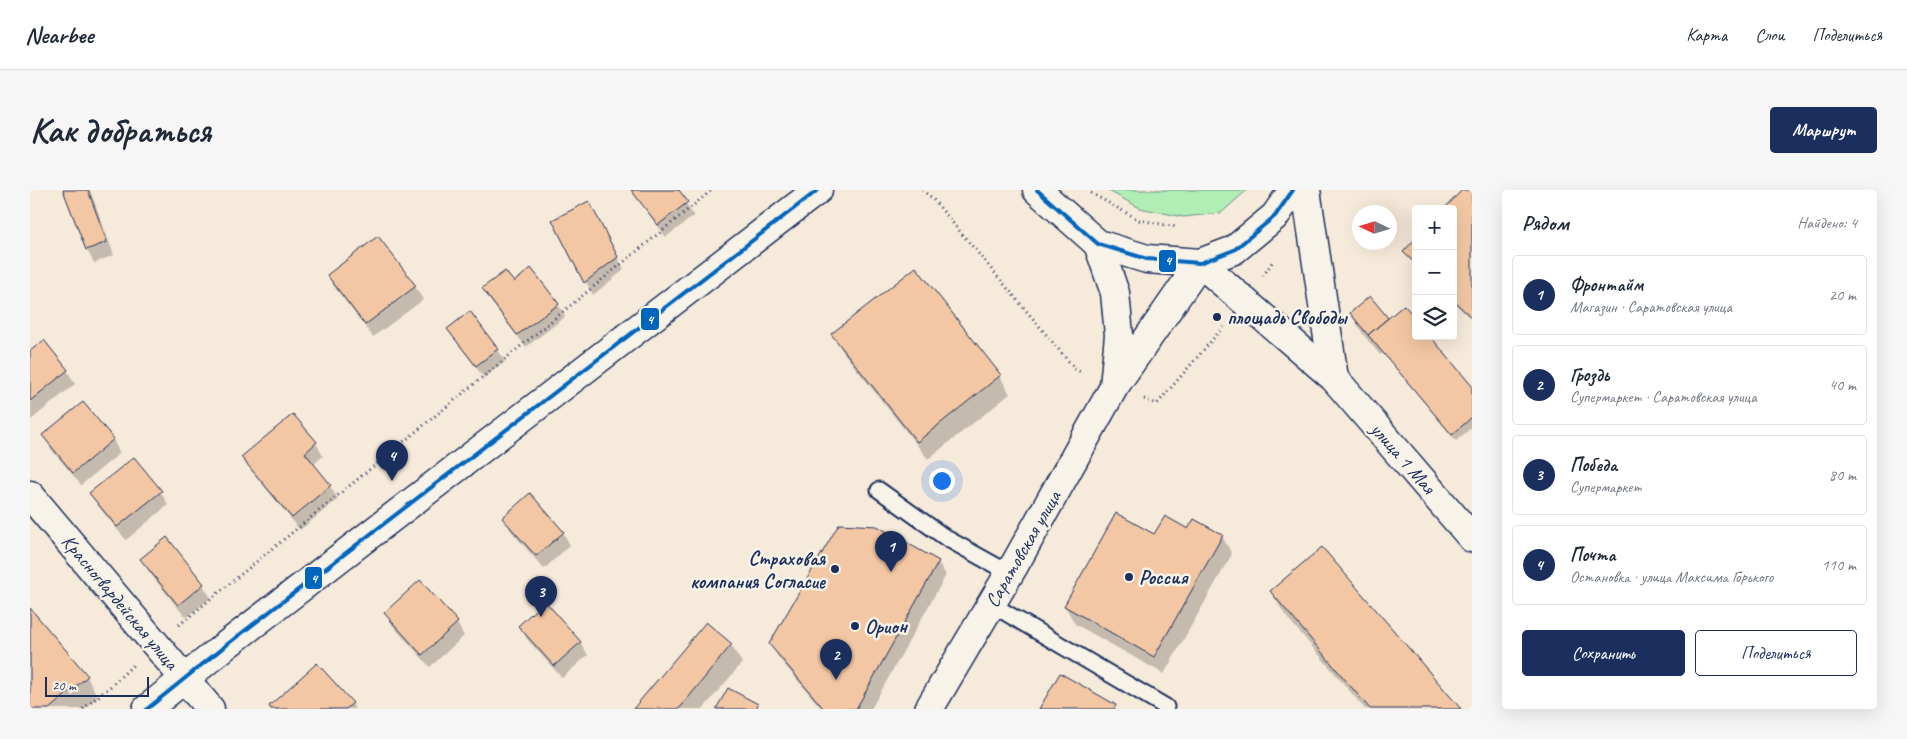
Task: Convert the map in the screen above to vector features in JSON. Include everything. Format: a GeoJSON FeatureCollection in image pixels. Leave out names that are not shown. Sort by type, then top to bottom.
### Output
{"type":"FeatureCollection","features":[{"type":"Feature","properties":{"kind":"street"},"geometry":{"type":"LineString","coordinates":[[147,709],[818,190]]}},
{"type":"Feature","properties":{"kind":"street"},"geometry":{"type":"LineString","coordinates":[[1037,190],[1098,244],[1147,260],[1200,263],[1234,250],[1275,216],[1293,190]]}},
{"type":"Feature","properties":{"kind":"street"},"geometry":{"type":"LineString","coordinates":[[1306,190],[1334,378]]}},
{"type":"Feature","properties":{"kind":"street"},"geometry":{"type":"LineString","coordinates":[[1098,244],[1115,293],[1119,335],[1114,387]]}},
{"type":"Feature","properties":{"kind":"street","name":"Саратовская улица"},"geometry":{"type":"LineString","coordinates":[[929,709],[1009,573],[1114,387],[1200,263]]}},
{"type":"Feature","properties":{"kind":"street","name":"улица 1 Мая"},"geometry":{"type":"LineString","coordinates":[[1200,263],[1334,378],[1472,538]]}},
{"type":"Feature","properties":{"kind":"street","name":"Красногвардейская улица"},"geometry":{"type":"LineString","coordinates":[[30,495],[210,709]]}},
{"type":"Feature","properties":{"kind":"lane"},"geometry":{"type":"LineString","coordinates":[[879,490],[946,538],[1009,573]]}},
{"type":"Feature","properties":{"kind":"lane"},"geometry":{"type":"LineString","coordinates":[[991,604],[1166,707],[1165,709]]}},
{"type":"Feature","properties":{"kind":"path"},"geometry":{"type":"LineString","coordinates":[[83,709],[112,686],[155,644],[712,190]]}},
{"type":"Feature","properties":{"kind":"path"},"geometry":{"type":"LineString","coordinates":[[922,190],[932,198],[1075,369],[1157,404]]}},
{"type":"Feature","properties":{"kind":"path"},"geometry":{"type":"LineString","coordinates":[[1086,190],[1140,220],[1184,228]]}},
{"type":"Feature","properties":{"kind":"green space"},"geometry":{"type":"Polygon","coordinates":[[[1107,190],[1247,190],[1221,213],[1183,217],[1140,208],[1107,190]]]}},
{"type":"Feature","properties":{"kind":"building"},"geometry":{"type":"Polygon","coordinates":[[[63,190],[88,190],[107,242],[86,250],[63,190]]]}},
{"type":"Feature","properties":{"kind":"building"},"geometry":{"type":"Polygon","coordinates":[[[631,190],[679,190],[688,202],[658,225],[631,190]]]}},
{"type":"Feature","properties":{"kind":"building"},"geometry":{"type":"Polygon","coordinates":[[[1462,190],[1472,190],[1472,318],[1457,304],[1457,205],[1448,205],[1462,190]]]}},
{"type":"Feature","properties":{"kind":"building"},"geometry":{"type":"Polygon","coordinates":[[[589,201],[618,257],[584,283],[552,220],[589,201]]]}},
{"type":"Feature","properties":{"kind":"building"},"geometry":{"type":"Polygon","coordinates":[[[378,236],[416,286],[365,325],[327,275],[378,236]]]}},
{"type":"Feature","properties":{"kind":"building"},"geometry":{"type":"Polygon","coordinates":[[[1412,242],[1412,260],[1403,252],[1412,242]]]}},
{"type":"Feature","properties":{"kind":"building"},"geometry":{"type":"Polygon","coordinates":[[[916,267],[1001,375],[917,442],[831,334],[916,267]]]}},
{"type":"Feature","properties":{"kind":"building"},"geometry":{"type":"Polygon","coordinates":[[[531,268],[559,304],[517,335],[482,288],[505,271],[514,282],[531,268]]]}},
{"type":"Feature","properties":{"kind":"building"},"geometry":{"type":"Polygon","coordinates":[[[1370,296],[1388,318],[1368,335],[1350,313],[1370,296]]]}},
{"type":"Feature","properties":{"kind":"building"},"geometry":{"type":"Polygon","coordinates":[[[1404,305],[1412,314],[1412,340],[1433,340],[1472,386],[1472,417],[1452,435],[1368,335],[1404,305]]]}},
{"type":"Feature","properties":{"kind":"building"},"geometry":{"type":"Polygon","coordinates":[[[470,311],[498,349],[476,366],[447,329],[470,311]]]}},
{"type":"Feature","properties":{"kind":"building"},"geometry":{"type":"Polygon","coordinates":[[[44,340],[68,370],[30,401],[30,351],[44,340]]]}},
{"type":"Feature","properties":{"kind":"building"},"geometry":{"type":"Polygon","coordinates":[[[83,402],[114,439],[73,473],[42,435],[83,402]]]}},
{"type":"Feature","properties":{"kind":"building"},"geometry":{"type":"Polygon","coordinates":[[[293,414],[317,442],[305,453],[331,485],[292,518],[241,457],[293,414]]]}},
{"type":"Feature","properties":{"kind":"building"},"geometry":{"type":"Polygon","coordinates":[[[134,457],[162,491],[117,527],[89,493],[134,457]]]}},
{"type":"Feature","properties":{"kind":"building"},"geometry":{"type":"Polygon","coordinates":[[[530,493],[564,532],[536,556],[502,518],[530,493]]]}},
{"type":"Feature","properties":{"kind":"building"},"geometry":{"type":"Polygon","coordinates":[[[1116,513],[1154,534],[1165,516],[1188,529],[1194,519],[1223,535],[1154,657],[1064,606],[1116,513]]]}},
{"type":"Feature","properties":{"kind":"building"},"geometry":{"type":"Polygon","coordinates":[[[839,524],[877,526],[939,561],[856,709],[824,709],[769,644],[839,524]]]}},
{"type":"Feature","properties":{"kind":"building"},"geometry":{"type":"Polygon","coordinates":[[[167,537],[204,584],[178,605],[140,559],[167,537]]]}},
{"type":"Feature","properties":{"kind":"building"},"geometry":{"type":"Polygon","coordinates":[[[1322,547],[1461,709],[1370,709],[1270,591],[1322,547]]]}},
{"type":"Feature","properties":{"kind":"building"},"geometry":{"type":"Polygon","coordinates":[[[420,580],[458,622],[422,655],[384,613],[420,580]]]}},
{"type":"Feature","properties":{"kind":"building"},"geometry":{"type":"Polygon","coordinates":[[[545,601],[581,642],[554,666],[518,626],[545,601]]]}},
{"type":"Feature","properties":{"kind":"building"},"geometry":{"type":"Polygon","coordinates":[[[30,608],[88,676],[49,709],[30,709],[30,608]]]}},
{"type":"Feature","properties":{"kind":"building"},"geometry":{"type":"Polygon","coordinates":[[[706,622],[732,644],[679,709],[633,709],[706,622]]]}},
{"type":"Feature","properties":{"kind":"building"},"geometry":{"type":"Polygon","coordinates":[[[317,663],[353,703],[346,709],[271,709],[269,706],[317,663]]]}},
{"type":"Feature","properties":{"kind":"building"},"geometry":{"type":"Polygon","coordinates":[[[1060,673],[1116,705],[1114,709],[1039,709],[1060,673]]]}},
{"type":"Feature","properties":{"kind":"building"},"geometry":{"type":"Polygon","coordinates":[[[728,688],[758,704],[756,709],[716,709],[728,688]]]}},
{"type":"Feature","properties":{"kind":"transit line","name":"4"},"geometry":{"type":"LineString","coordinates":[[147,709],[225,646],[818,190]]}},
{"type":"Feature","properties":{"kind":"transit line","name":"4"},"geometry":{"type":"LineString","coordinates":[[1037,190],[1098,244],[1147,259],[1200,263],[1234,250],[1275,216],[1293,190]]}},
{"type":"Feature","properties":{"kind":"place","name":"площадь Свободы"},"geometry":{"type":"Point","coordinates":[1217,317]}},
{"type":"Feature","properties":{"kind":"place","name":"Почта"},"geometry":{"type":"Point","coordinates":[392,481]}},
{"type":"Feature","properties":{"kind":"place","name":"Страховая компания Согласие"},"geometry":{"type":"Point","coordinates":[835,569]}},
{"type":"Feature","properties":{"kind":"place","name":"Фронтайм"},"geometry":{"type":"Point","coordinates":[891,572]}},
{"type":"Feature","properties":{"kind":"place","name":"Россия"},"geometry":{"type":"Point","coordinates":[1129,577]}},
{"type":"Feature","properties":{"kind":"place","name":"Победа"},"geometry":{"type":"Point","coordinates":[541,617]}},
{"type":"Feature","properties":{"kind":"place","name":"Орион"},"geometry":{"type":"Point","coordinates":[855,626]}},
{"type":"Feature","properties":{"kind":"place","name":"Гроздь"},"geometry":{"type":"Point","coordinates":[836,680]}}]}
